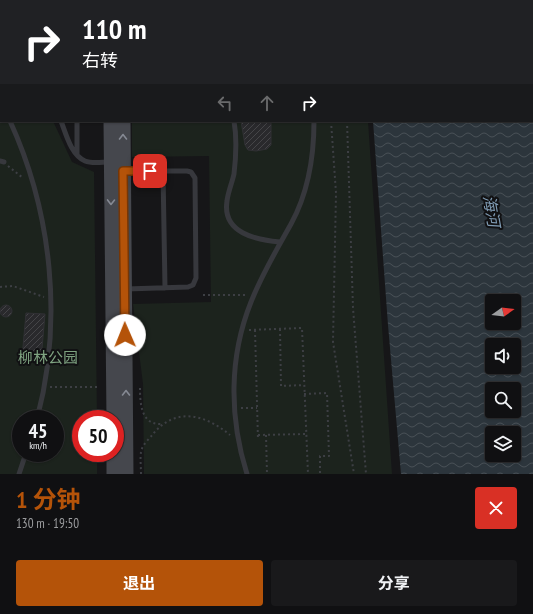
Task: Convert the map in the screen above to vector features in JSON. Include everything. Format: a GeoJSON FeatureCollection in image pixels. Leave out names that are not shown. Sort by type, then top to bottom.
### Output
{"type":"FeatureCollection","features":[{"type":"Feature","properties":{"kind":"main road"},"geometry":{"type":"LineString","coordinates":[[111,122],[117,167],[125,289],[126,474]]}},
{"type":"Feature","properties":{"kind":"main road"},"geometry":{"type":"LineString","coordinates":[[114,410],[117,167],[123,122]]}},
{"type":"Feature","properties":{"kind":"main road"},"geometry":{"type":"LineString","coordinates":[[114,462],[114,474]]}},
{"type":"Feature","properties":{"kind":"lane"},"geometry":{"type":"LineString","coordinates":[[10,122],[24,155],[35,192],[47,253],[51,300],[50,347],[45,387],[39,410]]}},
{"type":"Feature","properties":{"kind":"lane"},"geometry":{"type":"LineString","coordinates":[[61,122],[77,155],[86,161],[117,167],[191,172],[195,178],[196,278],[193,285],[188,287],[125,289]]}},
{"type":"Feature","properties":{"kind":"lane"},"geometry":{"type":"LineString","coordinates":[[77,122],[77,155]]}},
{"type":"Feature","properties":{"kind":"lane"},"geometry":{"type":"LineString","coordinates":[[234,122],[235,161],[227,202],[229,218],[236,229],[248,237],[280,242]]}},
{"type":"Feature","properties":{"kind":"lane"},"geometry":{"type":"LineString","coordinates":[[247,474],[238,443],[234,409],[235,364],[242,330],[254,295],[297,211],[306,184],[312,155],[314,122]]}},
{"type":"Feature","properties":{"kind":"lane"},"geometry":{"type":"LineString","coordinates":[[163,171],[165,288]]}},
{"type":"Feature","properties":{"kind":"lane"},"geometry":{"type":"LineString","coordinates":[[18,474],[23,462]]}},
{"type":"Feature","properties":{"kind":"path"},"geometry":{"type":"LineString","coordinates":[[331,122],[336,193],[333,342],[354,474]]}},
{"type":"Feature","properties":{"kind":"path"},"geometry":{"type":"LineString","coordinates":[[347,122],[352,308],[366,474]]}},
{"type":"Feature","properties":{"kind":"path"},"geometry":{"type":"LineString","coordinates":[[5,162],[18,172],[35,192]]}},
{"type":"Feature","properties":{"kind":"path"},"geometry":{"type":"LineString","coordinates":[[0,287],[13,286],[51,300]]}},
{"type":"Feature","properties":{"kind":"path"},"geometry":{"type":"LineString","coordinates":[[203,295],[254,295]]}},
{"type":"Feature","properties":{"kind":"path"},"geometry":{"type":"LineString","coordinates":[[242,330],[302,328],[308,474]]}},
{"type":"Feature","properties":{"kind":"path"},"geometry":{"type":"LineString","coordinates":[[280,329],[281,386],[304,385]]}},
{"type":"Feature","properties":{"kind":"path"},"geometry":{"type":"LineString","coordinates":[[255,330],[258,440]]}},
{"type":"Feature","properties":{"kind":"path"},"geometry":{"type":"LineString","coordinates":[[45,387],[99,387]]}},
{"type":"Feature","properties":{"kind":"path"},"geometry":{"type":"LineString","coordinates":[[140,388],[142,411],[149,421],[162,424]]}},
{"type":"Feature","properties":{"kind":"path"},"geometry":{"type":"LineString","coordinates":[[304,394],[327,393],[329,456],[320,456],[320,474]]}},
{"type":"Feature","properties":{"kind":"path"},"geometry":{"type":"LineString","coordinates":[[234,409],[257,408]]}},
{"type":"Feature","properties":{"kind":"path"},"geometry":{"type":"LineString","coordinates":[[141,474],[141,452],[146,442],[162,424],[179,417],[201,418],[221,427],[238,443]]}},
{"type":"Feature","properties":{"kind":"path"},"geometry":{"type":"LineString","coordinates":[[258,435],[306,434]]}},
{"type":"Feature","properties":{"kind":"path"},"geometry":{"type":"LineString","coordinates":[[266,435],[267,474]]}},
{"type":"Feature","properties":{"kind":"green space","name":"柳林公园"},"geometry":{"type":"Polygon","coordinates":[[[0,122],[53,122],[72,162],[94,172],[97,410],[72,410],[72,462],[97,462],[97,474],[0,474],[0,122]]]}},
{"type":"Feature","properties":{"kind":"green space"},"geometry":{"type":"Polygon","coordinates":[[[132,122],[368,122],[392,474],[144,474],[143,384],[133,304],[211,302],[209,156],[132,157],[132,122]]]}},
{"type":"Feature","properties":{"kind":"water","name":"海河"},"geometry":{"type":"Polygon","coordinates":[[[373,122],[533,122],[533,474],[401,474],[373,122]]]}},
{"type":"Feature","properties":{"kind":"building"},"geometry":{"type":"Polygon","coordinates":[[[241,122],[271,122],[271,145],[267,149],[256,151],[248,150],[245,145],[241,122]]]}},
{"type":"Feature","properties":{"kind":"building"},"geometry":{"type":"Polygon","coordinates":[[[4,305],[8,305],[12,311],[8,317],[4,317],[0,313],[0,309],[4,305]]]}},
{"type":"Feature","properties":{"kind":"building"},"geometry":{"type":"Polygon","coordinates":[[[26,313],[45,314],[41,360],[22,358],[26,313]]]}},
{"type":"Feature","properties":{"kind":"route"},"geometry":{"type":"LineString","coordinates":[[125,335],[123,171],[150,171]]}}]}
